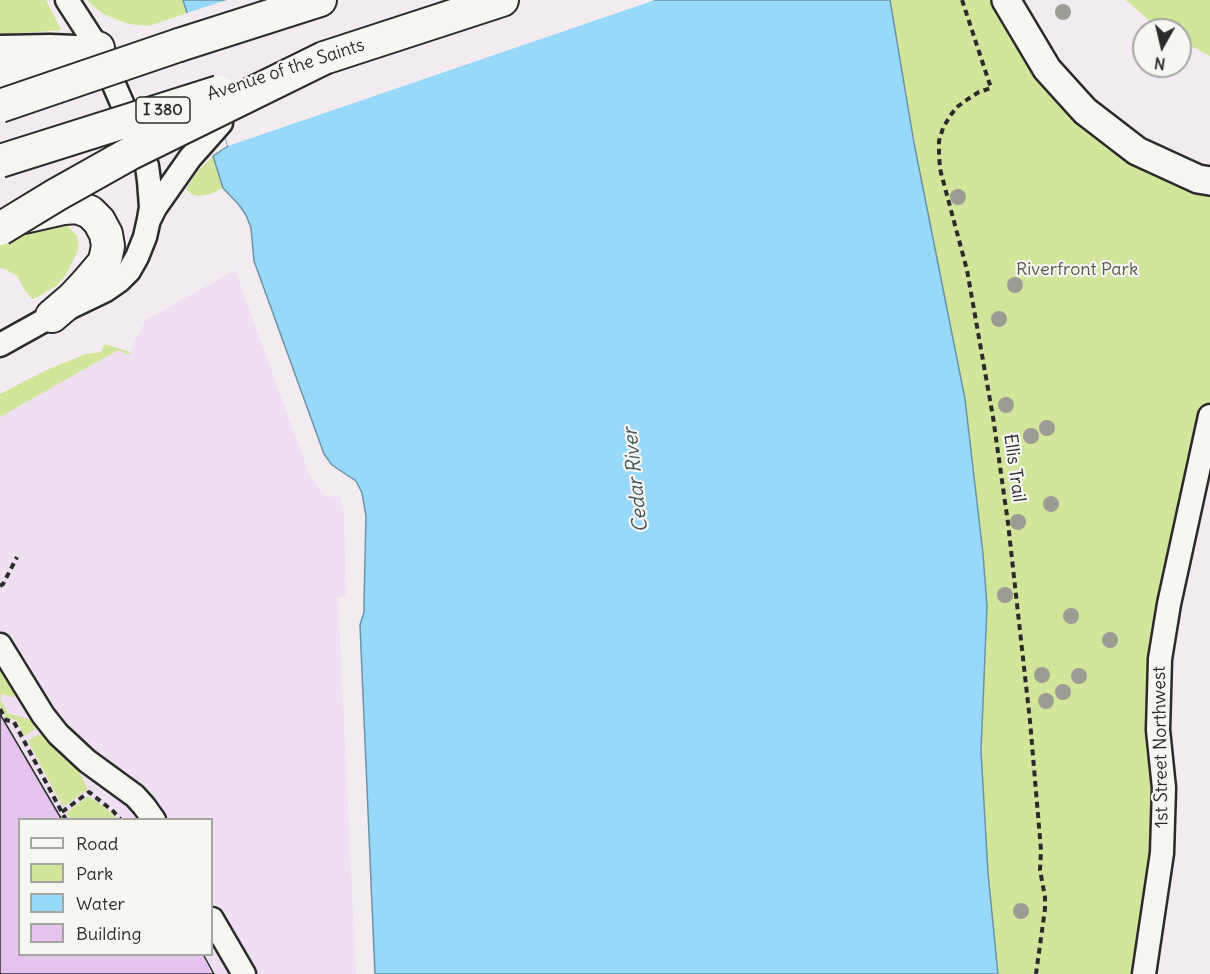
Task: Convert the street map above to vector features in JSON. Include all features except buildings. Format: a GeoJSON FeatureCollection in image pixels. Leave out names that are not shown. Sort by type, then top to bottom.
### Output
{"type":"FeatureCollection","features":[{"type":"Feature","properties":{"kind":"highway"},"geometry":{"type":"LineString","coordinates":[[0,106],[320,0]]}},
{"type":"Feature","properties":{"kind":"highway","name":"Avenue of the Saints"},"geometry":{"type":"LineString","coordinates":[[0,161],[502,0]]}},
{"type":"Feature","properties":{"kind":"highway"},"geometry":{"type":"LineString","coordinates":[[0,74],[98,48]]}},
{"type":"Feature","properties":{"kind":"highway"},"geometry":{"type":"LineString","coordinates":[[0,229],[122,158],[324,58]]}},
{"type":"Feature","properties":{"kind":"highway"},"geometry":{"type":"LineString","coordinates":[[0,214],[143,155]]}},
{"type":"Feature","properties":{"kind":"highway"},"geometry":{"type":"LineString","coordinates":[[0,224],[42,212],[77,207],[90,212],[99,221],[108,246],[104,263],[73,298],[52,316]]}},
{"type":"Feature","properties":{"kind":"main road"},"geometry":{"type":"LineString","coordinates":[[1006,0],[1047,69],[1085,111],[1137,152],[1197,179],[1210,181]]}},
{"type":"Feature","properties":{"kind":"street"},"geometry":{"type":"LineString","coordinates":[[0,345],[119,281],[129,271],[137,257],[149,219],[151,207],[149,181],[143,155],[98,48],[67,0]]}},
{"type":"Feature","properties":{"kind":"street"},"geometry":{"type":"LineString","coordinates":[[0,47],[98,48]]}},
{"type":"Feature","properties":{"kind":"street"},"geometry":{"type":"LineString","coordinates":[[149,219],[180,172],[221,123]]}},
{"type":"Feature","properties":{"kind":"street","name":"1st Street Northwest"},"geometry":{"type":"LineString","coordinates":[[1144,974],[1162,853],[1164,788],[1158,730],[1160,659],[1169,604],[1210,416]]}},
{"type":"Feature","properties":{"kind":"street"},"geometry":{"type":"LineString","coordinates":[[0,645],[58,734],[92,764],[135,796],[153,818]]}},
{"type":"Feature","properties":{"kind":"street"},"geometry":{"type":"LineString","coordinates":[[213,921],[244,974]]}},
{"type":"Feature","properties":{"kind":"path","name":"Ellis Trail"},"geometry":{"type":"LineString","coordinates":[[962,0],[991,88],[968,99],[950,116],[939,141],[940,169],[967,270],[993,417],[1008,523],[1031,732],[1041,850],[1040,870],[1045,897],[1036,974]]}},
{"type":"Feature","properties":{"kind":"path"},"geometry":{"type":"LineString","coordinates":[[0,586],[17,557]]}},
{"type":"Feature","properties":{"kind":"path"},"geometry":{"type":"LineString","coordinates":[[0,709],[6,720],[14,722],[65,818]]}},
{"type":"Feature","properties":{"kind":"path"},"geometry":{"type":"LineString","coordinates":[[62,812],[89,792],[120,818]]}},
{"type":"Feature","properties":{"kind":"shaded area"},"geometry":{"type":"Polygon","coordinates":[[[235,270],[310,476],[326,497],[340,496],[344,514],[346,597],[338,597],[356,974],[0,974],[0,417],[118,350],[128,355],[146,320],[235,270]]]}},
{"type":"Feature","properties":{"kind":"green space"},"geometry":{"type":"Polygon","coordinates":[[[0,0],[46,0],[61,30],[0,35],[0,0]]]}},
{"type":"Feature","properties":{"kind":"green space"},"geometry":{"type":"Polygon","coordinates":[[[87,0],[183,0],[187,13],[149,26],[137,25],[125,23],[104,14],[87,0]]]}},
{"type":"Feature","properties":{"kind":"green space","name":"Riverfront Park"},"geometry":{"type":"Polygon","coordinates":[[[890,0],[1006,0],[1085,111],[1210,181],[1210,416],[1158,730],[1144,974],[998,974],[988,873],[981,751],[984,683],[973,475],[965,399],[914,143],[890,0]]]}},
{"type":"Feature","properties":{"kind":"green space"},"geometry":{"type":"Polygon","coordinates":[[[1126,0],[1210,0],[1210,56],[1192,46],[1192,18],[1145,17],[1126,0]]]}},
{"type":"Feature","properties":{"kind":"green space"},"geometry":{"type":"Polygon","coordinates":[[[213,156],[223,188],[211,194],[198,196],[191,194],[186,189],[198,171],[213,156]]]}},
{"type":"Feature","properties":{"kind":"green space"},"geometry":{"type":"Polygon","coordinates":[[[57,221],[66,224],[77,236],[79,245],[77,253],[65,276],[57,285],[32,299],[17,276],[0,268],[0,244],[16,234],[57,221]]]}},
{"type":"Feature","properties":{"kind":"green space"},"geometry":{"type":"Polygon","coordinates":[[[105,344],[130,352],[128,355],[118,350],[0,417],[0,394],[51,368],[86,354],[101,352],[105,344]]]}},
{"type":"Feature","properties":{"kind":"green space"},"geometry":{"type":"Polygon","coordinates":[[[0,668],[17,693],[16,696],[2,694],[0,699],[0,668]]]}},
{"type":"Feature","properties":{"kind":"green space"},"geometry":{"type":"Polygon","coordinates":[[[0,699],[8,713],[31,720],[36,726],[34,730],[24,736],[16,720],[6,718],[0,706],[0,699]]]}},
{"type":"Feature","properties":{"kind":"green space"},"geometry":{"type":"Polygon","coordinates":[[[37,735],[43,735],[78,769],[88,789],[63,807],[28,741],[37,735]]]}},
{"type":"Feature","properties":{"kind":"green space"},"geometry":{"type":"Polygon","coordinates":[[[88,796],[117,818],[69,818],[66,813],[88,796]]]}},
{"type":"Feature","properties":{"kind":"water","name":"Cedar River"},"geometry":{"type":"Polygon","coordinates":[[[183,0],[890,0],[914,143],[965,399],[983,554],[987,606],[981,751],[988,873],[998,974],[375,974],[360,625],[364,612],[366,516],[362,493],[356,481],[332,465],[324,454],[254,261],[251,228],[239,205],[223,188],[213,156],[228,146],[183,0]]]}},
{"type":"Feature","properties":{"kind":"pier"},"geometry":{"type":"Polygon","coordinates":[[[227,0],[655,0],[228,146],[222,126],[219,127],[184,14],[227,0]]]}}]}
